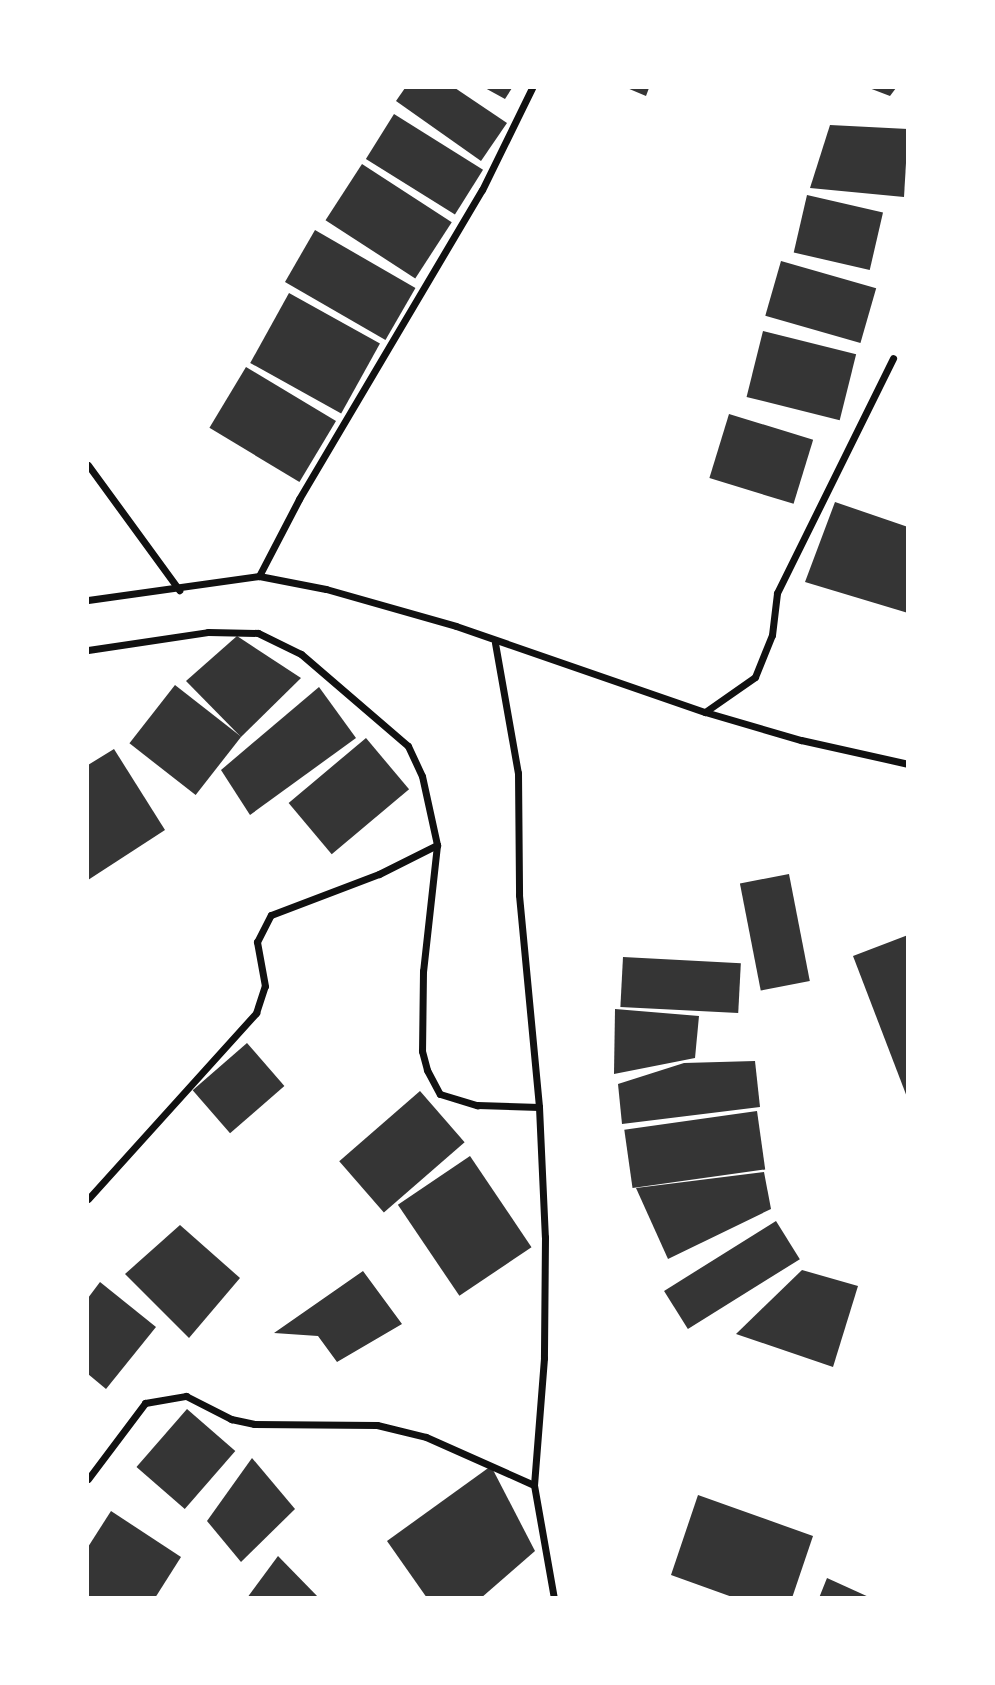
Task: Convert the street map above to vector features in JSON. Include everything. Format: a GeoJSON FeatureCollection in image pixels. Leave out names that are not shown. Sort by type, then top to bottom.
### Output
{"type":"FeatureCollection","features":[{"type":"Feature","properties":{"kind":"street"},"geometry":{"type":"LineString","coordinates":[[259,576],[299,499],[482,190],[532,88]]}},
{"type":"Feature","properties":{"kind":"street"},"geometry":{"type":"LineString","coordinates":[[705,712],[755,677],[772,635],[777,593],[893,358]]}},
{"type":"Feature","properties":{"kind":"street"},"geometry":{"type":"LineString","coordinates":[[88,465],[179,590]]}},
{"type":"Feature","properties":{"kind":"street"},"geometry":{"type":"LineString","coordinates":[[88,600],[179,590],[259,576],[326,589],[456,626],[495,642],[705,712],[801,740],[908,764]]}},
{"type":"Feature","properties":{"kind":"street"},"geometry":{"type":"LineString","coordinates":[[88,650],[241,629],[275,639],[301,654],[408,746],[422,776],[437,845],[423,971],[422,1051],[427,1070],[440,1094],[477,1105],[539,1107]]}},
{"type":"Feature","properties":{"kind":"street"},"geometry":{"type":"LineString","coordinates":[[495,642],[518,773],[519,895],[539,1107],[544,1358],[534,1485],[554,1598]]}},
{"type":"Feature","properties":{"kind":"street"},"geometry":{"type":"LineString","coordinates":[[88,1199],[256,1013],[265,985],[257,942],[271,915],[379,874],[437,845]]}},
{"type":"Feature","properties":{"kind":"street"},"geometry":{"type":"LineString","coordinates":[[88,1479],[145,1403],[186,1396],[231,1419],[254,1424],[377,1425],[426,1437],[534,1485]]}},
{"type":"Feature","properties":{"kind":"building"},"geometry":{"type":"Polygon","coordinates":[[[405,88],[455,88],[507,123],[481,161],[396,101],[405,88]]]}},
{"type":"Feature","properties":{"kind":"building"},"geometry":{"type":"Polygon","coordinates":[[[485,88],[512,88],[505,99],[485,88]]]}},
{"type":"Feature","properties":{"kind":"building"},"geometry":{"type":"Polygon","coordinates":[[[627,88],[649,88],[646,96],[627,88]]]}},
{"type":"Feature","properties":{"kind":"building"},"geometry":{"type":"Polygon","coordinates":[[[869,88],[896,88],[890,96],[869,88]]]}},
{"type":"Feature","properties":{"kind":"building"},"geometry":{"type":"Polygon","coordinates":[[[394,114],[483,170],[455,215],[366,159],[394,114]]]}},
{"type":"Feature","properties":{"kind":"building"},"geometry":{"type":"Polygon","coordinates":[[[830,125],[908,129],[904,197],[810,188],[830,125]]]}},
{"type":"Feature","properties":{"kind":"building"},"geometry":{"type":"Polygon","coordinates":[[[362,164],[452,222],[415,278],[326,220],[362,164]]]}},
{"type":"Feature","properties":{"kind":"building"},"geometry":{"type":"Polygon","coordinates":[[[807,195],[883,213],[870,270],[794,252],[807,195]]]}},
{"type":"Feature","properties":{"kind":"building"},"geometry":{"type":"Polygon","coordinates":[[[315,230],[415,288],[385,340],[285,282],[315,230]]]}},
{"type":"Feature","properties":{"kind":"building"},"geometry":{"type":"Polygon","coordinates":[[[781,261],[876,288],[860,343],[765,316],[781,261]]]}},
{"type":"Feature","properties":{"kind":"building"},"geometry":{"type":"Polygon","coordinates":[[[289,293],[380,343],[341,413],[250,363],[289,293]]]}},
{"type":"Feature","properties":{"kind":"building"},"geometry":{"type":"Polygon","coordinates":[[[763,331],[856,354],[840,420],[747,397],[763,331]]]}},
{"type":"Feature","properties":{"kind":"building"},"geometry":{"type":"Polygon","coordinates":[[[246,367],[336,421],[299,482],[209,428],[246,367]]]}},
{"type":"Feature","properties":{"kind":"building"},"geometry":{"type":"Polygon","coordinates":[[[729,414],[813,440],[794,504],[709,478],[729,414]]]}},
{"type":"Feature","properties":{"kind":"building"},"geometry":{"type":"Polygon","coordinates":[[[835,502],[908,527],[908,613],[805,582],[835,502]]]}},
{"type":"Feature","properties":{"kind":"building"},"geometry":{"type":"Polygon","coordinates":[[[237,636],[301,678],[241,737],[186,681],[237,636]]]}},
{"type":"Feature","properties":{"kind":"building"},"geometry":{"type":"Polygon","coordinates":[[[175,685],[241,737],[196,795],[129,743],[175,685]]]}},
{"type":"Feature","properties":{"kind":"building"},"geometry":{"type":"Polygon","coordinates":[[[319,687],[356,738],[250,815],[221,770],[319,687]]]}},
{"type":"Feature","properties":{"kind":"building"},"geometry":{"type":"Polygon","coordinates":[[[366,738],[409,789],[332,854],[289,803],[366,738]]]}},
{"type":"Feature","properties":{"kind":"building"},"geometry":{"type":"Polygon","coordinates":[[[114,749],[165,830],[88,880],[88,765],[114,749]]]}},
{"type":"Feature","properties":{"kind":"building"},"geometry":{"type":"Polygon","coordinates":[[[789,874],[810,981],[761,991],[740,884],[789,874]]]}},
{"type":"Feature","properties":{"kind":"building"},"geometry":{"type":"Polygon","coordinates":[[[908,935],[908,1097],[907,1097],[853,956],[908,935]]]}},
{"type":"Feature","properties":{"kind":"building"},"geometry":{"type":"Polygon","coordinates":[[[623,957],[741,963],[738,1013],[620,1007],[623,957]]]}},
{"type":"Feature","properties":{"kind":"building"},"geometry":{"type":"Polygon","coordinates":[[[615,1009],[699,1016],[695,1058],[614,1074],[615,1009]]]}},
{"type":"Feature","properties":{"kind":"building"},"geometry":{"type":"Polygon","coordinates":[[[247,1043],[284,1086],[230,1133],[193,1090],[247,1043]]]}},
{"type":"Feature","properties":{"kind":"building"},"geometry":{"type":"Polygon","coordinates":[[[755,1061],[760,1107],[622,1124],[618,1084],[684,1063],[755,1061]]]}},
{"type":"Feature","properties":{"kind":"building"},"geometry":{"type":"Polygon","coordinates":[[[420,1091],[465,1142],[384,1213],[339,1161],[420,1091]]]}},
{"type":"Feature","properties":{"kind":"building"},"geometry":{"type":"Polygon","coordinates":[[[757,1111],[765,1169],[633,1188],[624,1130],[757,1111]]]}},
{"type":"Feature","properties":{"kind":"building"},"geometry":{"type":"Polygon","coordinates":[[[470,1156],[532,1247],[459,1296],[398,1205],[470,1156]]]}},
{"type":"Feature","properties":{"kind":"building"},"geometry":{"type":"Polygon","coordinates":[[[764,1172],[771,1209],[668,1259],[636,1188],[764,1172]]]}},
{"type":"Feature","properties":{"kind":"building"},"geometry":{"type":"Polygon","coordinates":[[[776,1221],[800,1259],[688,1329],[664,1291],[776,1221]]]}},
{"type":"Feature","properties":{"kind":"building"},"geometry":{"type":"Polygon","coordinates":[[[180,1225],[240,1278],[189,1338],[125,1274],[180,1225]]]}},
{"type":"Feature","properties":{"kind":"building"},"geometry":{"type":"Polygon","coordinates":[[[802,1270],[858,1286],[833,1367],[736,1334],[802,1270]]]}},
{"type":"Feature","properties":{"kind":"building"},"geometry":{"type":"Polygon","coordinates":[[[363,1271],[402,1324],[337,1362],[318,1336],[274,1333],[363,1271]]]}},
{"type":"Feature","properties":{"kind":"building"},"geometry":{"type":"Polygon","coordinates":[[[100,1282],[156,1327],[106,1389],[88,1374],[88,1298],[100,1282]]]}},
{"type":"Feature","properties":{"kind":"building"},"geometry":{"type":"Polygon","coordinates":[[[187,1409],[235,1451],[185,1509],[136,1467],[187,1409]]]}},
{"type":"Feature","properties":{"kind":"building"},"geometry":{"type":"Polygon","coordinates":[[[252,1458],[295,1509],[241,1562],[207,1521],[252,1458]]]}},
{"type":"Feature","properties":{"kind":"building"},"geometry":{"type":"Polygon","coordinates":[[[491,1466],[535,1551],[481,1598],[427,1598],[387,1541],[491,1466]]]}},
{"type":"Feature","properties":{"kind":"building"},"geometry":{"type":"Polygon","coordinates":[[[698,1495],[813,1536],[792,1598],[735,1598],[671,1575],[698,1495]]]}},
{"type":"Feature","properties":{"kind":"building"},"geometry":{"type":"Polygon","coordinates":[[[111,1511],[181,1557],[155,1598],[88,1598],[88,1547],[111,1511]]]}},
{"type":"Feature","properties":{"kind":"building"},"geometry":{"type":"Polygon","coordinates":[[[278,1556],[319,1598],[247,1598],[278,1556]]]}},
{"type":"Feature","properties":{"kind":"building"},"geometry":{"type":"Polygon","coordinates":[[[827,1578],[871,1598],[819,1598],[827,1578]]]}}]}
